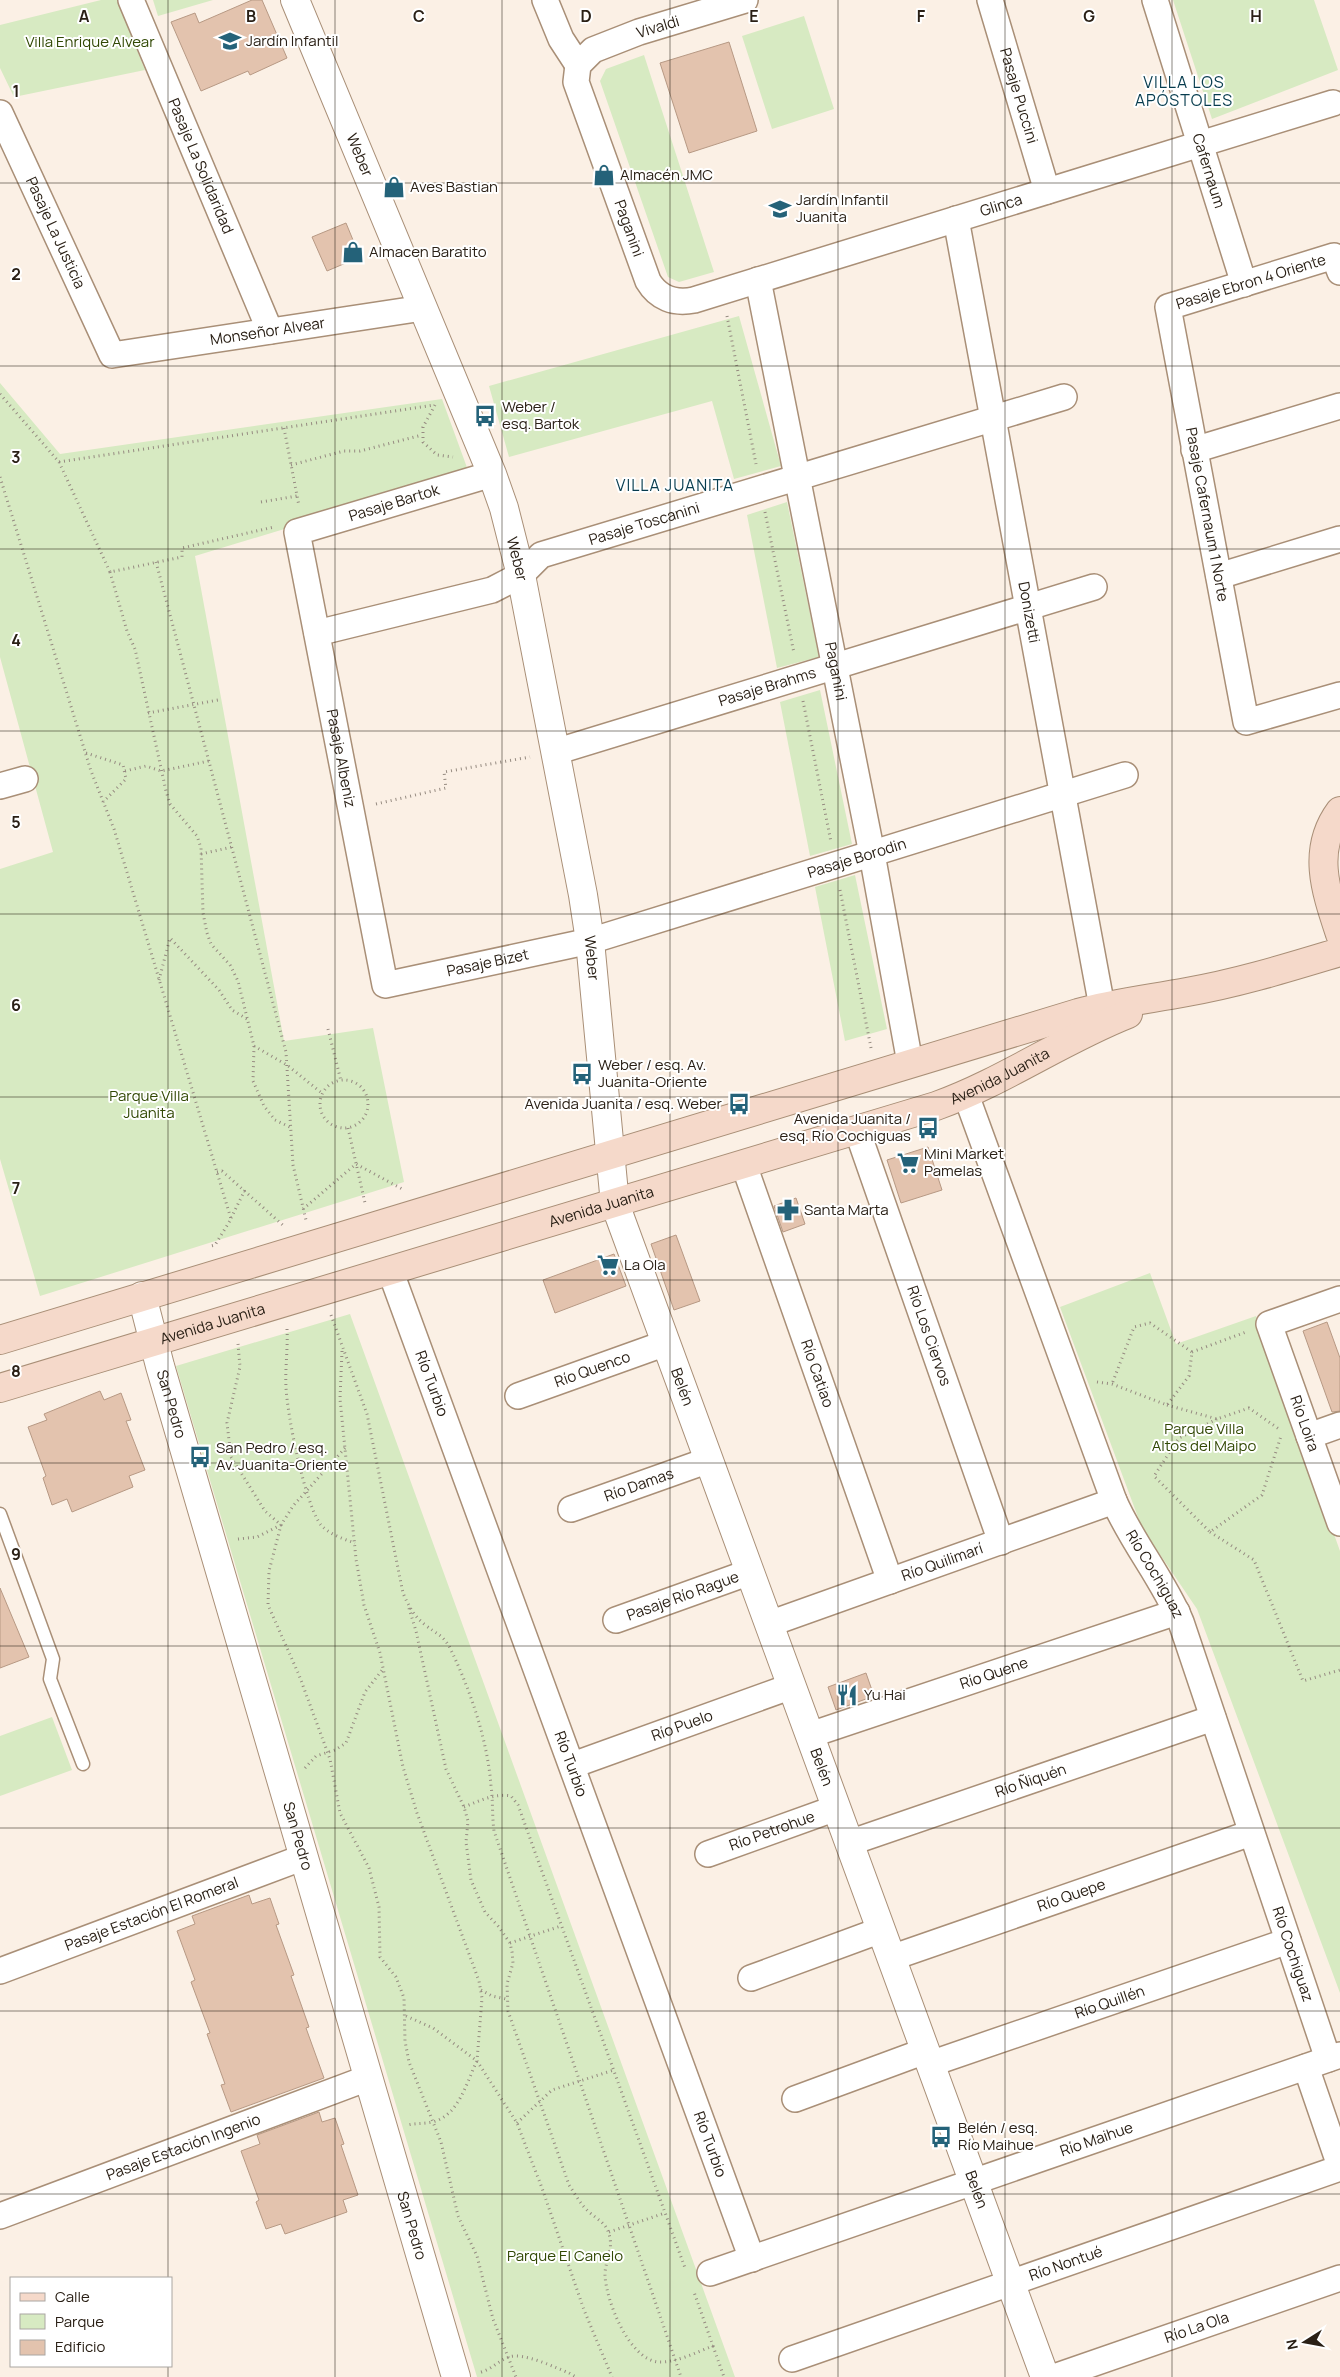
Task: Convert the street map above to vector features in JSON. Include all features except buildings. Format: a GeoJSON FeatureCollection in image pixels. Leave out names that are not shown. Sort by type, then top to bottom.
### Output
{"type":"FeatureCollection","features":[{"type":"Feature","properties":{"kind":"main road"},"geometry":{"type":"LineString","coordinates":[[1340,811],[1328,831],[1323,857],[1325,885],[1340,934]]}},
{"type":"Feature","properties":{"kind":"main road","name":"Avenida Juanita"},"geometry":{"type":"LineString","coordinates":[[0,1340],[910,1063],[1102,1007],[1188,992],[1283,969],[1340,952]]}},
{"type":"Feature","properties":{"kind":"main road","name":"Avenida Juanita"},"geometry":{"type":"LineString","coordinates":[[0,1388],[153,1340],[744,1165],[966,1095],[1092,1030],[1188,992]]}},
{"type":"Feature","properties":{"kind":"street","name":"Pasaje La Solidaridad"},"geometry":{"type":"LineString","coordinates":[[131,0],[270,331]]}},
{"type":"Feature","properties":{"kind":"street","name":"Weber"},"geometry":{"type":"LineString","coordinates":[[295,0],[423,308],[483,477],[506,517],[521,575],[590,941],[611,1154]]}},
{"type":"Feature","properties":{"kind":"street"},"geometry":{"type":"LineString","coordinates":[[545,0],[561,39],[578,65]]}},
{"type":"Feature","properties":{"kind":"street","name":"Vivaldi"},"geometry":{"type":"LineString","coordinates":[[578,65],[587,54],[615,40],[745,0]]}},
{"type":"Feature","properties":{"kind":"street","name":"Pasaje Puccini"},"geometry":{"type":"LineString","coordinates":[[990,0],[1047,191]]}},
{"type":"Feature","properties":{"kind":"street","name":"Cafernaum"},"geometry":{"type":"LineString","coordinates":[[1155,0],[1244,284]]}},
{"type":"Feature","properties":{"kind":"street","name":"Paganini"},"geometry":{"type":"LineString","coordinates":[[578,65],[576,82],[648,281],[653,288],[667,299]]}},
{"type":"Feature","properties":{"kind":"street","name":"Glinca"},"geometry":{"type":"LineString","coordinates":[[667,299],[685,302],[1334,103]]}},
{"type":"Feature","properties":{"kind":"street","name":"Pasaje La Justicia"},"geometry":{"type":"LineString","coordinates":[[0,113],[112,355]]}},
{"type":"Feature","properties":{"kind":"street","name":"Donizetti"},"geometry":{"type":"LineString","coordinates":[[956,219],[1102,1007]]}},
{"type":"Feature","properties":{"kind":"street","name":"Pasaje Ebron 4 Oriente"},"geometry":{"type":"LineString","coordinates":[[1168,307],[1244,284],[1337,264]]}},
{"type":"Feature","properties":{"kind":"street","name":"Paganini"},"geometry":{"type":"LineString","coordinates":[[758,280],[872,854],[910,1063]]}},
{"type":"Feature","properties":{"kind":"street","name":"Pasaje Cafernaum 1 Norte"},"geometry":{"type":"LineString","coordinates":[[1168,307],[1246,722],[1340,695]]}},
{"type":"Feature","properties":{"kind":"street","name":"Monseñor Alvear"},"geometry":{"type":"LineString","coordinates":[[112,355],[423,308]]}},
{"type":"Feature","properties":{"kind":"street","name":"Pasaje Toscanini"},"geometry":{"type":"LineString","coordinates":[[317,633],[492,590],[521,575],[541,555],[1064,397]]}},
{"type":"Feature","properties":{"kind":"street"},"geometry":{"type":"LineString","coordinates":[[1194,450],[1340,406]]}},
{"type":"Feature","properties":{"kind":"street","name":"Pasaje Bartok"},"geometry":{"type":"LineString","coordinates":[[293,523],[483,477]]}},
{"type":"Feature","properties":{"kind":"street","name":"Pasaje Albeniz"},"geometry":{"type":"LineString","coordinates":[[293,523],[317,633],[385,985]]}},
{"type":"Feature","properties":{"kind":"street"},"geometry":{"type":"LineString","coordinates":[[1219,576],[1340,540]]}},
{"type":"Feature","properties":{"kind":"street","name":"Pasaje Brahms"},"geometry":{"type":"LineString","coordinates":[[555,752],[1028,609],[1094,587]]}},
{"type":"Feature","properties":{"kind":"street","name":"Pasaje Borodin"},"geometry":{"type":"LineString","coordinates":[[590,941],[1125,775]]}},
{"type":"Feature","properties":{"kind":"street"},"geometry":{"type":"LineString","coordinates":[[0,786],[25,779]]}},
{"type":"Feature","properties":{"kind":"street","name":"Pasaje Bizet"},"geometry":{"type":"LineString","coordinates":[[385,985],[590,941]]}},
{"type":"Feature","properties":{"kind":"street","name":"Río Cochiguaz"},"geometry":{"type":"LineString","coordinates":[[966,1095],[1114,1502],[1123,1522],[1176,1612],[1213,1718],[1288,1941],[1324,2060],[1340,2167]]}},
{"type":"Feature","properties":{"kind":"street","name":"Río Los Ciervos"},"geometry":{"type":"LineString","coordinates":[[857,1130],[1001,1542]]}},
{"type":"Feature","properties":{"kind":"street","name":"Belén"},"geometry":{"type":"LineString","coordinates":[[611,1154],[615,1204],[1045,2377]]}},
{"type":"Feature","properties":{"kind":"street","name":"Río Catiao"},"geometry":{"type":"LineString","coordinates":[[744,1165],[890,1582]]}},
{"type":"Feature","properties":{"kind":"street","name":"Río Turbio"},"geometry":{"type":"LineString","coordinates":[[390,1270],[573,1765],[752,2259]]}},
{"type":"Feature","properties":{"kind":"street","name":"San Pedro"},"geometry":{"type":"LineString","coordinates":[[142,1296],[153,1340],[383,2130],[467,2374]]}},
{"type":"Feature","properties":{"kind":"street"},"geometry":{"type":"LineString","coordinates":[[1269,1324],[1340,1300]]}},
{"type":"Feature","properties":{"kind":"street","name":"Río Loira"},"geometry":{"type":"LineString","coordinates":[[1269,1324],[1340,1523]]}},
{"type":"Feature","properties":{"kind":"street","name":"Río Quenco"},"geometry":{"type":"LineString","coordinates":[[518,1396],[666,1343]]}},
{"type":"Feature","properties":{"kind":"street"},"geometry":{"type":"LineString","coordinates":[[1309,1436],[1340,1425]]}},
{"type":"Feature","properties":{"kind":"street","name":"Río Damas"},"geometry":{"type":"LineString","coordinates":[[571,1509],[709,1460]]}},
{"type":"Feature","properties":{"kind":"street","name":"Río Quilimarí"},"geometry":{"type":"LineString","coordinates":[[769,1624],[1114,1502]]}},
{"type":"Feature","properties":{"kind":"street","name":"Pasaje Río Rague"},"geometry":{"type":"LineString","coordinates":[[616,1620],[750,1572]]}},
{"type":"Feature","properties":{"kind":"street","name":"Río Quene"},"geometry":{"type":"LineString","coordinates":[[810,1735],[1176,1612]]}},
{"type":"Feature","properties":{"kind":"street","name":"Río Puelo"},"geometry":{"type":"LineString","coordinates":[[573,1765],[792,1686]]}},
{"type":"Feature","properties":{"kind":"street","name":"Río Ñiquén"},"geometry":{"type":"LineString","coordinates":[[850,1843],[1213,1718]]}},
{"type":"Feature","properties":{"kind":"street","name":"Río Petrohue"},"geometry":{"type":"LineString","coordinates":[[708,1854],[836,1808]]}},
{"type":"Feature","properties":{"kind":"street","name":"Río Quepe"},"geometry":{"type":"LineString","coordinates":[[891,1958],[1251,1833]]}},
{"type":"Feature","properties":{"kind":"street","name":"Pasaje Estación El Romeral"},"geometry":{"type":"LineString","coordinates":[[0,1971],[304,1857]]}},
{"type":"Feature","properties":{"kind":"street"},"geometry":{"type":"LineString","coordinates":[[751,1978],[881,1930]]}},
{"type":"Feature","properties":{"kind":"street","name":"Río Quillén"},"geometry":{"type":"LineString","coordinates":[[795,2099],[1288,1941]]}},
{"type":"Feature","properties":{"kind":"street","name":"Río Maihue"},"geometry":{"type":"LineString","coordinates":[[696,2277],[1324,2060]]}},
{"type":"Feature","properties":{"kind":"street","name":"Pasaje Estación Ingenio"},"geometry":{"type":"LineString","coordinates":[[0,2216],[368,2078]]}},
{"type":"Feature","properties":{"kind":"street","name":"Río Nontué"},"geometry":{"type":"LineString","coordinates":[[792,2358],[1340,2167]]}},
{"type":"Feature","properties":{"kind":"street","name":"Río La Ola"},"geometry":{"type":"LineString","coordinates":[[1054,2377],[1340,2278]]}},
{"type":"Feature","properties":{"kind":"lane"},"geometry":{"type":"LineString","coordinates":[[0,1514],[54,1659],[50,1679],[83,1764]]}},
{"type":"Feature","properties":{"kind":"path"},"geometry":{"type":"LineString","coordinates":[[0,394],[59,462],[110,572],[134,649],[170,804],[196,836],[201,854],[203,913],[206,933],[211,944],[230,965],[238,981],[254,1046],[253,1081],[258,1095],[275,1120],[290,1128]]}},
{"type":"Feature","properties":{"kind":"path"},"geometry":{"type":"LineString","coordinates":[[59,462],[441,404]]}},
{"type":"Feature","properties":{"kind":"path"},"geometry":{"type":"LineString","coordinates":[[436,405],[427,418],[422,435],[423,442],[437,456],[447,458],[466,455],[483,477]]}},
{"type":"Feature","properties":{"kind":"path"},"geometry":{"type":"LineString","coordinates":[[110,572],[182,557],[182,548],[293,523],[297,496],[284,428]]}},
{"type":"Feature","properties":{"kind":"path"},"geometry":{"type":"LineString","coordinates":[[291,465],[344,451],[360,451],[422,435]]}},
{"type":"Feature","properties":{"kind":"path"},"geometry":{"type":"LineString","coordinates":[[0,477],[85,753],[114,829],[231,1218]]}},
{"type":"Feature","properties":{"kind":"path"},"geometry":{"type":"LineString","coordinates":[[261,502],[297,496]]}},
{"type":"Feature","properties":{"kind":"path"},"geometry":{"type":"LineString","coordinates":[[156,562],[286,1052],[293,1165],[307,1223]]}},
{"type":"Feature","properties":{"kind":"path"},"geometry":{"type":"LineString","coordinates":[[148,713],[218,700]]}},
{"type":"Feature","properties":{"kind":"path"},"geometry":{"type":"LineString","coordinates":[[351,810],[446,788],[444,772],[555,752]]}},
{"type":"Feature","properties":{"kind":"path"},"geometry":{"type":"LineString","coordinates":[[85,753],[123,765],[125,770],[126,779],[103,802]]}},
{"type":"Feature","properties":{"kind":"path"},"geometry":{"type":"LineString","coordinates":[[125,770],[146,766],[161,771],[209,761]]}},
{"type":"Feature","properties":{"kind":"path"},"geometry":{"type":"LineString","coordinates":[[201,854],[232,847]]}},
{"type":"Feature","properties":{"kind":"path"},"geometry":{"type":"LineString","coordinates":[[159,980],[170,938],[219,990],[232,1010],[247,1019]]}},
{"type":"Feature","properties":{"kind":"path"},"geometry":{"type":"LineString","coordinates":[[328,1029],[341,1081]]}},
{"type":"Feature","properties":{"kind":"path"},"geometry":{"type":"LineString","coordinates":[[254,1046],[286,1065],[323,1094]]}},
{"type":"Feature","properties":{"kind":"path"},"geometry":{"type":"LineString","coordinates":[[341,1081],[356,1083],[366,1094],[368,1101],[364,1117],[359,1123],[348,1128],[336,1127],[324,1116],[321,1100],[323,1094],[334,1083],[341,1081]]}},
{"type":"Feature","properties":{"kind":"path"},"geometry":{"type":"LineString","coordinates":[[348,1128],[366,1206]]}},
{"type":"Feature","properties":{"kind":"path"},"geometry":{"type":"LineString","coordinates":[[303,1209],[356,1164]]}},
{"type":"Feature","properties":{"kind":"path"},"geometry":{"type":"LineString","coordinates":[[356,1164],[409,1192]]}},
{"type":"Feature","properties":{"kind":"path"},"geometry":{"type":"LineString","coordinates":[[216,1172],[222,1171],[288,1229]]}},
{"type":"Feature","properties":{"kind":"path"},"geometry":{"type":"LineString","coordinates":[[205,1248],[214,1245],[231,1218],[245,1190]]}},
{"type":"Feature","properties":{"kind":"path"},"geometry":{"type":"LineString","coordinates":[[330,1311],[342,1351],[367,1414],[403,1593],[416,1631],[446,1770],[464,1807],[468,1821],[466,1850],[471,1880],[485,1912],[510,1943],[513,1963],[507,1984],[506,1999],[508,2011],[569,2185],[581,2203],[590,2213],[602,2221],[609,2232],[612,2245],[605,2275],[612,2304],[633,2346],[647,2358],[658,2362],[674,2360],[713,2346]]}},
{"type":"Feature","properties":{"kind":"path"},"geometry":{"type":"LineString","coordinates":[[1112,1384],[1134,1327],[1150,1323],[1192,1352]]}},
{"type":"Feature","properties":{"kind":"path"},"geometry":{"type":"LineString","coordinates":[[1192,1352],[1269,1324]]}},
{"type":"Feature","properties":{"kind":"path"},"geometry":{"type":"LineString","coordinates":[[287,1325],[286,1390],[311,1508],[322,1525],[340,1538],[354,1543]]}},
{"type":"Feature","properties":{"kind":"path"},"geometry":{"type":"LineString","coordinates":[[238,1341],[240,1367],[227,1423],[231,1458],[265,1511],[281,1525]]}},
{"type":"Feature","properties":{"kind":"path"},"geometry":{"type":"LineString","coordinates":[[342,1351],[340,1399],[354,1543],[364,1605],[383,1669],[403,1767],[417,1813],[481,1989],[482,1998],[476,2061],[455,2108],[446,2116],[433,2122],[383,2130]]}},
{"type":"Feature","properties":{"kind":"path"},"geometry":{"type":"LineString","coordinates":[[1167,1404],[1189,1376],[1192,1352]]}},
{"type":"Feature","properties":{"kind":"path"},"geometry":{"type":"LineString","coordinates":[[1069,1378],[1112,1384],[1167,1404],[1217,1418]]}},
{"type":"Feature","properties":{"kind":"path"},"geometry":{"type":"LineString","coordinates":[[1210,1532],[1262,1495],[1283,1432],[1249,1408],[1217,1418],[1179,1438],[1154,1476],[1210,1532],[1254,1560],[1303,1682],[1340,1670]]}},
{"type":"Feature","properties":{"kind":"path"},"geometry":{"type":"LineString","coordinates":[[346,1448],[293,1506],[281,1525],[269,1571],[268,1605],[299,1675],[327,1752],[340,1813],[369,1868],[379,1907],[378,1947],[380,1957],[396,1977],[404,1998],[406,2016],[405,2041],[409,2062],[441,2142],[458,2216],[479,2263],[486,2298],[516,2377]]}},
{"type":"Feature","properties":{"kind":"path"},"geometry":{"type":"LineString","coordinates":[[210,1535],[238,1539],[257,1537],[281,1525]]}},
{"type":"Feature","properties":{"kind":"path"},"geometry":{"type":"LineString","coordinates":[[409,1608],[424,1624],[441,1634],[450,1649],[484,1742],[492,1796],[494,1831],[578,2081],[681,2377]]}},
{"type":"Feature","properties":{"kind":"path"},"geometry":{"type":"LineString","coordinates":[[281,1777],[304,1769],[316,1756],[335,1750],[346,1743],[366,1692],[383,1669]]}},
{"type":"Feature","properties":{"kind":"path"},"geometry":{"type":"LineString","coordinates":[[464,1807],[492,1796],[504,1794],[512,1796],[518,1805],[665,2213],[696,2277],[713,2346],[724,2377]]}},
{"type":"Feature","properties":{"kind":"path"},"geometry":{"type":"LineString","coordinates":[[510,1943],[562,1926]]}},
{"type":"Feature","properties":{"kind":"path"},"geometry":{"type":"LineString","coordinates":[[481,1989],[492,1996],[506,1999]]}},
{"type":"Feature","properties":{"kind":"path"},"geometry":{"type":"LineString","coordinates":[[406,2016],[433,2028],[476,2061],[517,2123],[542,2188],[584,2310],[612,2377]]}},
{"type":"Feature","properties":{"kind":"path"},"geometry":{"type":"LineString","coordinates":[[517,2123],[552,2090],[614,2070]]}},
{"type":"Feature","properties":{"kind":"path"},"geometry":{"type":"LineString","coordinates":[[609,2232],[665,2213]]}},
{"type":"Feature","properties":{"kind":"path"},"geometry":{"type":"LineString","coordinates":[[467,2374],[494,2367],[508,2357],[518,2355],[569,2372],[576,2377]]}},
{"type":"Feature","properties":{"kind":"green space","name":"Villa Enrique Alvear"},"geometry":{"type":"Polygon","coordinates":[[[101,0],[117,0],[145,70],[14,97],[0,68],[0,25],[101,0]]]}},
{"type":"Feature","properties":{"kind":"green space"},"geometry":{"type":"Polygon","coordinates":[[[153,0],[213,0],[158,16],[153,0]]]}},
{"type":"Feature","properties":{"kind":"green space"},"geometry":{"type":"Polygon","coordinates":[[[1173,0],[1314,0],[1338,70],[1212,119],[1173,0]]]}},
{"type":"Feature","properties":{"kind":"green space"},"geometry":{"type":"Polygon","coordinates":[[[804,16],[834,109],[772,129],[742,36],[804,16]]]}},
{"type":"Feature","properties":{"kind":"green space"},"geometry":{"type":"Polygon","coordinates":[[[644,55],[714,272],[679,282],[668,277],[600,81],[606,69],[644,55]]]}},
{"type":"Feature","properties":{"kind":"green space"},"geometry":{"type":"Polygon","coordinates":[[[739,316],[781,466],[734,479],[712,401],[509,457],[489,386],[739,316]]]}},
{"type":"Feature","properties":{"kind":"green space","name":"Parque Villa Juanita"},"geometry":{"type":"Polygon","coordinates":[[[0,383],[60,454],[442,399],[469,473],[195,556],[284,1041],[373,1028],[404,1182],[40,1296],[0,1159],[0,869],[53,852],[0,657],[0,383]]]}},
{"type":"Feature","properties":{"kind":"green space"},"geometry":{"type":"Polygon","coordinates":[[[787,502],[819,657],[777,668],[747,515],[787,502]]]}},
{"type":"Feature","properties":{"kind":"green space"},"geometry":{"type":"Polygon","coordinates":[[[820,690],[852,844],[810,856],[780,702],[820,690]]]}},
{"type":"Feature","properties":{"kind":"green space"},"geometry":{"type":"Polygon","coordinates":[[[855,875],[887,1029],[845,1041],[815,887],[855,875]]]}},
{"type":"Feature","properties":{"kind":"green space","name":"Parque Villa Altos del Maipo"},"geometry":{"type":"Polygon","coordinates":[[[1150,1273],[1176,1344],[1256,1316],[1340,1551],[1340,1993],[1197,1609],[1142,1528],[1060,1307],[1150,1273]]]}},
{"type":"Feature","properties":{"kind":"green space","name":"Parque El Canelo"},"geometry":{"type":"Polygon","coordinates":[[[350,1314],[735,2377],[477,2377],[176,1366],[350,1314]]]}},
{"type":"Feature","properties":{"kind":"green space"},"geometry":{"type":"Polygon","coordinates":[[[52,1717],[72,1770],[0,1796],[0,1736],[52,1717]]]}},
{"type":"Feature","properties":{"kind":"place","name":"Jardín Infantil"},"geometry":{"type":"Point","coordinates":[230,41]}},
{"type":"Feature","properties":{"kind":"place","name":"Almacén JMC"},"geometry":{"type":"Point","coordinates":[604,175]}},
{"type":"Feature","properties":{"kind":"place","name":"Aves Bastian"},"geometry":{"type":"Point","coordinates":[394,187]}},
{"type":"Feature","properties":{"kind":"place","name":"Jardín Infantil Juanita"},"geometry":{"type":"Point","coordinates":[780,209]}},
{"type":"Feature","properties":{"kind":"place","name":"Almacen Baratito"},"geometry":{"type":"Point","coordinates":[353,252]}},
{"type":"Feature","properties":{"kind":"place","name":"Weber / esq. Bartok"},"geometry":{"type":"Point","coordinates":[485,416]}},
{"type":"Feature","properties":{"kind":"place","name":"Weber / esq. Av. Juanita-Oriente"},"geometry":{"type":"Point","coordinates":[582,1074]}},
{"type":"Feature","properties":{"kind":"place","name":"Avenida Juanita / esq. Weber"},"geometry":{"type":"Point","coordinates":[739,1104]}},
{"type":"Feature","properties":{"kind":"place","name":"Avenida Juanita / esq. Río Cochiguas"},"geometry":{"type":"Point","coordinates":[928,1128]}},
{"type":"Feature","properties":{"kind":"place","name":"Mini Market Pamelas"},"geometry":{"type":"Point","coordinates":[908,1163]}},
{"type":"Feature","properties":{"kind":"place","name":"Santa Marta"},"geometry":{"type":"Point","coordinates":[788,1210]}},
{"type":"Feature","properties":{"kind":"place","name":"La Ola"},"geometry":{"type":"Point","coordinates":[608,1265]}},
{"type":"Feature","properties":{"kind":"place","name":"San Pedro / esq. Av. Juanita-Oriente"},"geometry":{"type":"Point","coordinates":[200,1457]}},
{"type":"Feature","properties":{"kind":"place","name":"Yu Hai"},"geometry":{"type":"Point","coordinates":[847,1695]}},
{"type":"Feature","properties":{"kind":"place","name":"Belén / esq. Río Maihue"},"geometry":{"type":"Point","coordinates":[941,2137]}},
{"type":"Feature","properties":{"kind":"district","name":"VILLA LOS APÓSTOLES"},"geometry":{"type":"Point","coordinates":[1184,91]}},
{"type":"Feature","properties":{"kind":"district","name":"VILLA JUANITA"},"geometry":{"type":"Point","coordinates":[675,485]}}]}
